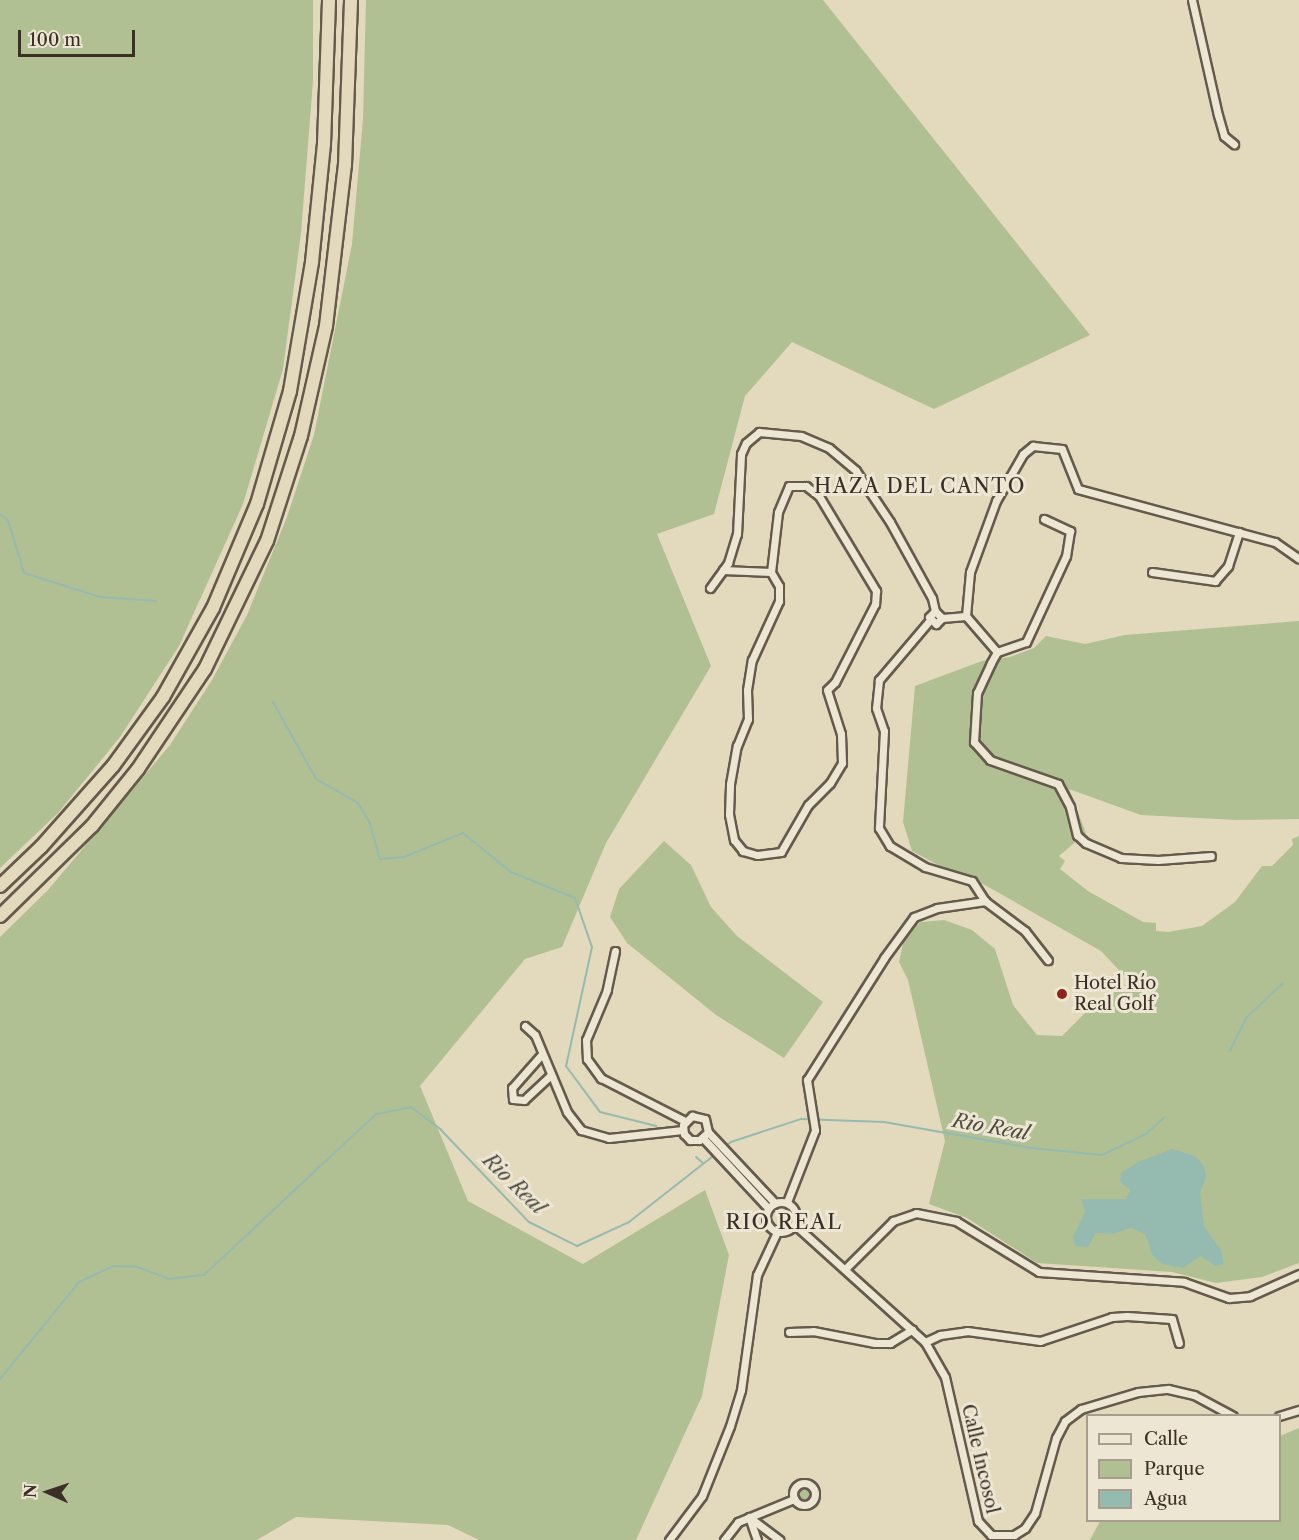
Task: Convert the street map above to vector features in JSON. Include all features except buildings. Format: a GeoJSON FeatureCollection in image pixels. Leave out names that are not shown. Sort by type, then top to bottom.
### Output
{"type":"FeatureCollection","features":[{"type":"Feature","properties":{"kind":"highway"},"geometry":{"type":"LineString","coordinates":[[318,210],[322,0]]}},
{"type":"Feature","properties":{"kind":"highway"},"geometry":{"type":"LineString","coordinates":[[0,886],[41,848],[113,766],[163,697],[213,608],[257,504],[282,421],[305,307],[318,210],[329,0]]}},
{"type":"Feature","properties":{"kind":"highway"},"geometry":{"type":"LineString","coordinates":[[0,916],[92,826],[138,769],[205,669],[250,583],[285,490],[309,408],[326,326],[345,165],[351,0]]}},
{"type":"Feature","properties":{"kind":"highway"},"geometry":{"type":"LineString","coordinates":[[345,165],[354,130],[359,0]]}},
{"type":"Feature","properties":{"kind":"street"},"geometry":{"type":"LineString","coordinates":[[1192,0],[1224,136],[1234,144]]}},
{"type":"Feature","properties":{"kind":"street"},"geometry":{"type":"LineString","coordinates":[[710,588],[723,570],[737,534],[741,454],[746,442],[759,432],[801,436],[829,448],[856,471],[890,522],[932,598],[935,611],[942,618]]}},
{"type":"Feature","properties":{"kind":"street"},"geometry":{"type":"LineString","coordinates":[[997,652],[966,616],[976,547],[996,501],[1023,454],[1033,446],[1062,448],[1078,489],[1275,542],[1299,559]]}},
{"type":"Feature","properties":{"kind":"street"},"geometry":{"type":"LineString","coordinates":[[789,486],[806,486],[819,496],[876,591],[876,597],[850,655],[827,690],[842,734],[842,763],[830,783],[808,805],[781,852],[757,855],[743,850],[734,840],[729,814],[737,746],[748,719],[747,690],[753,660],[779,601],[779,586],[771,572],[778,512],[789,486]]}},
{"type":"Feature","properties":{"kind":"street"},"geometry":{"type":"LineString","coordinates":[[1044,519],[1070,531],[1066,556],[1026,642],[997,652],[977,693],[974,742],[983,754],[1004,767],[1058,784],[1070,807],[1077,835],[1107,852],[1121,858],[1158,861],[1211,856]]}},
{"type":"Feature","properties":{"kind":"street"},"geometry":{"type":"LineString","coordinates":[[1152,572],[1215,581],[1227,566],[1239,532]]}},
{"type":"Feature","properties":{"kind":"street"},"geometry":{"type":"LineString","coordinates":[[723,570],[771,572]]}},
{"type":"Feature","properties":{"kind":"street"},"geometry":{"type":"LineString","coordinates":[[935,611],[879,680],[876,708],[884,731],[879,828],[890,846],[925,867],[972,880],[985,901],[1025,931],[1048,960]]}},
{"type":"Feature","properties":{"kind":"street"},"geometry":{"type":"LineString","coordinates":[[930,620],[936,624],[942,618],[966,616]]}},
{"type":"Feature","properties":{"kind":"street"},"geometry":{"type":"LineString","coordinates":[[787,1202],[815,1130],[807,1080],[914,917],[937,908],[985,901]]}},
{"type":"Feature","properties":{"kind":"street"},"geometry":{"type":"LineString","coordinates":[[615,951],[607,990],[586,1040],[588,1059],[601,1077],[685,1121]]}},
{"type":"Feature","properties":{"kind":"street"},"geometry":{"type":"LineString","coordinates":[[525,1026],[535,1035],[573,1123],[593,1136],[609,1138],[682,1130]]}},
{"type":"Feature","properties":{"kind":"street"},"geometry":{"type":"LineString","coordinates":[[542,1054],[512,1088],[513,1099],[524,1100],[551,1075]]}},
{"type":"Feature","properties":{"kind":"street"},"geometry":{"type":"LineString","coordinates":[[682,1130],[685,1121],[692,1116],[701,1116],[712,1149],[768,1208],[768,1225],[777,1232]]}},
{"type":"Feature","properties":{"kind":"street"},"geometry":{"type":"LineString","coordinates":[[682,1130],[690,1140],[706,1135],[717,1141],[775,1203]]}},
{"type":"Feature","properties":{"kind":"street"},"geometry":{"type":"LineString","coordinates":[[768,1208],[775,1203],[787,1202]]}},
{"type":"Feature","properties":{"kind":"street"},"geometry":{"type":"LineString","coordinates":[[669,1540],[702,1496],[730,1426],[741,1390],[757,1275],[777,1232],[795,1225],[797,1217],[787,1202]]}},
{"type":"Feature","properties":{"kind":"street"},"geometry":{"type":"LineString","coordinates":[[845,1269],[893,1221],[916,1213],[956,1221],[1039,1272],[1184,1282],[1229,1298],[1250,1296],[1299,1275]]}},
{"type":"Feature","properties":{"kind":"street","name":"Calle Incosol"},"geometry":{"type":"LineString","coordinates":[[795,1225],[925,1342],[945,1377],[978,1521],[986,1533],[1001,1538],[1014,1535],[1035,1513],[1056,1438],[1065,1420],[1081,1409],[1138,1392],[1168,1389],[1194,1395],[1229,1414]]}},
{"type":"Feature","properties":{"kind":"street"},"geometry":{"type":"LineString","coordinates":[[925,1342],[940,1335],[967,1331],[1040,1341],[1112,1317],[1127,1316],[1173,1318],[1179,1343]]}},
{"type":"Feature","properties":{"kind":"street"},"geometry":{"type":"LineString","coordinates":[[789,1332],[813,1331],[875,1343],[890,1343],[912,1330]]}},
{"type":"Feature","properties":{"kind":"street"},"geometry":{"type":"LineString","coordinates":[[1281,1415],[1299,1410]]}},
{"type":"Feature","properties":{"kind":"street"},"geometry":{"type":"LineString","coordinates":[[724,1540],[738,1522],[794,1499]]}},
{"type":"Feature","properties":{"kind":"street"},"geometry":{"type":"LineString","coordinates":[[749,1517],[757,1540]]}},
{"type":"Feature","properties":{"kind":"street"},"geometry":{"type":"LineString","coordinates":[[749,1517],[779,1540]]}},
{"type":"Feature","properties":{"kind":"green space"},"geometry":{"type":"Polygon","coordinates":[[[0,0],[313,0],[313,81],[301,233],[283,369],[243,504],[179,646],[120,737],[58,813],[0,868],[0,0]]]}},
{"type":"Feature","properties":{"kind":"green space"},"geometry":{"type":"Polygon","coordinates":[[[366,0],[823,0],[1090,335],[934,409],[792,342],[745,396],[714,514],[657,534],[711,666],[606,843],[562,947],[525,959],[420,1086],[468,1201],[583,1264],[705,1190],[729,1255],[702,1396],[636,1540],[479,1540],[448,1525],[296,1517],[257,1540],[0,1540],[0,937],[48,890],[170,745],[212,680],[247,615],[287,517],[314,435],[352,244],[363,119],[366,0]]]}},
{"type":"Feature","properties":{"kind":"green space"},"geometry":{"type":"Polygon","coordinates":[[[1299,621],[1299,819],[1236,820],[1141,815],[1069,789],[1086,833],[1059,856],[1065,861],[1060,869],[1088,891],[1143,922],[1156,923],[1156,931],[1168,932],[1202,926],[1235,902],[1262,866],[1272,866],[1293,845],[1292,839],[1299,836],[1299,1263],[1262,1277],[1216,1283],[1172,1272],[1037,1263],[967,1218],[929,1204],[945,1141],[908,980],[899,962],[906,933],[921,922],[944,920],[972,930],[995,949],[1013,1005],[1037,1035],[1062,1036],[1092,1006],[1130,982],[1101,951],[983,884],[962,878],[912,851],[903,822],[915,686],[982,661],[1010,657],[1034,648],[1046,636],[1085,644],[1125,635],[1299,621]]]}},
{"type":"Feature","properties":{"kind":"green space"},"geometry":{"type":"Polygon","coordinates":[[[664,841],[691,865],[711,907],[737,936],[823,1002],[784,1058],[716,1015],[627,943],[610,917],[619,889],[664,841]]]}},
{"type":"Feature","properties":{"kind":"green space"},"geometry":{"type":"Polygon","coordinates":[[[1299,1428],[1299,1540],[1090,1540],[1099,1522],[1281,1522],[1281,1436],[1299,1428]]]}},
{"type":"Feature","properties":{"kind":"green space"},"geometry":{"type":"Polygon","coordinates":[[[804,1487],[809,1489],[811,1494],[809,1499],[804,1501],[799,1499],[797,1494],[799,1489],[804,1487]]]}},
{"type":"Feature","properties":{"kind":"water"},"geometry":{"type":"Polygon","coordinates":[[[1172,1149],[1195,1156],[1204,1166],[1206,1176],[1200,1193],[1204,1226],[1221,1250],[1224,1264],[1215,1266],[1201,1256],[1183,1268],[1162,1264],[1153,1256],[1145,1234],[1131,1228],[1113,1234],[1096,1233],[1088,1247],[1075,1246],[1073,1236],[1085,1212],[1081,1199],[1126,1199],[1130,1190],[1120,1182],[1121,1173],[1138,1162],[1172,1149]]]}},
{"type":"Feature","properties":{"kind":"waterway"},"geometry":{"type":"LineString","coordinates":[[0,514],[8,520],[24,573],[100,597],[156,601]]}},
{"type":"Feature","properties":{"kind":"waterway"},"geometry":{"type":"LineString","coordinates":[[273,702],[316,779],[358,803],[369,821],[380,859],[404,857],[463,833],[511,872],[575,898],[592,947],[566,1066],[600,1112],[656,1126]]}},
{"type":"Feature","properties":{"kind":"waterway","name":"Rio Real"},"geometry":{"type":"LineString","coordinates":[[1230,1051],[1246,1018],[1282,984]]}},
{"type":"Feature","properties":{"kind":"waterway","name":"Rio Real"},"geometry":{"type":"LineString","coordinates":[[0,1379],[79,1282],[114,1266],[137,1267],[170,1279],[204,1275],[376,1114],[411,1107],[441,1130],[529,1222],[577,1246],[629,1222],[731,1142],[801,1119],[884,1122],[1031,1148],[1102,1155],[1146,1134],[1165,1117]]}},
{"type":"Feature","properties":{"kind":"waterway"},"geometry":{"type":"LineString","coordinates":[[696,1157],[703,1163]]}},
{"type":"Feature","properties":{"kind":"place","name":"Hotel Río Real Golf"},"geometry":{"type":"Point","coordinates":[1062,994]}},
{"type":"Feature","properties":{"kind":"district","name":"HAZA DEL CANTO"},"geometry":{"type":"Point","coordinates":[920,486]}},
{"type":"Feature","properties":{"kind":"district","name":"RIO REAL"},"geometry":{"type":"Point","coordinates":[784,1222]}}]}
